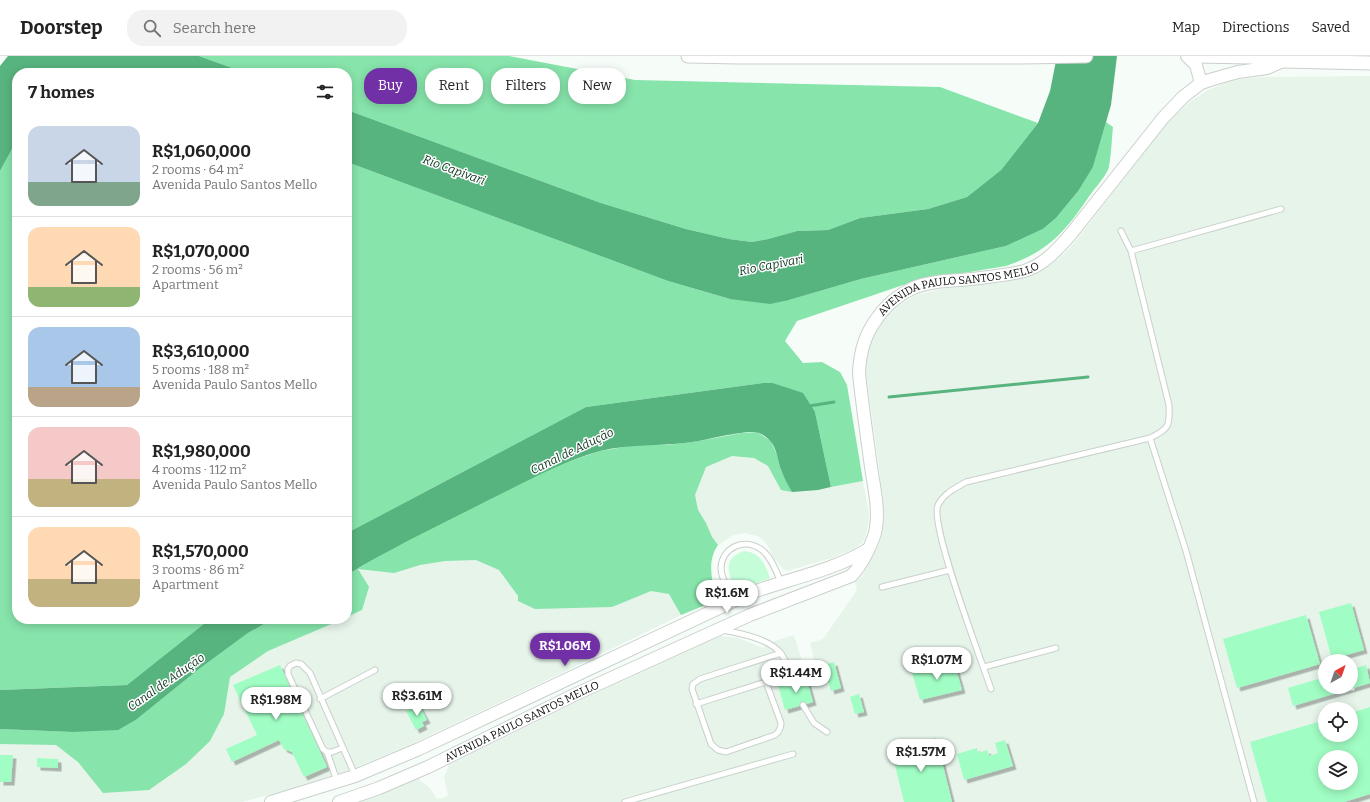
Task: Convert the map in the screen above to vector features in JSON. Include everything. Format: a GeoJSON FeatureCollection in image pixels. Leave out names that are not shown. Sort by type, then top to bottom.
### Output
{"type":"FeatureCollection","features":[{"type":"Feature","properties":{"kind":"main road"},"geometry":{"type":"LineString","coordinates":[[688,56],[1086,56]]}},
{"type":"Feature","properties":{"kind":"main road"},"geometry":{"type":"LineString","coordinates":[[1196,56],[1252,57],[1283,61],[1370,63]]}},
{"type":"Feature","properties":{"kind":"street"},"geometry":{"type":"LineString","coordinates":[[1187,56],[1196,65],[1201,83],[1238,72],[1267,68],[1283,61]]}},
{"type":"Feature","properties":{"kind":"street","name":"AVENIDA PAULO SANTOS MELLO"},"geometry":{"type":"LineString","coordinates":[[339,802],[366,793],[428,767],[574,695],[767,607],[851,576],[857,571],[872,541],[876,528],[876,498],[859,373],[861,350],[870,327],[891,303],[914,288],[940,282],[1002,275],[1025,270],[1048,258],[1059,249],[1173,106],[1201,83]]}},
{"type":"Feature","properties":{"kind":"street","name":"AVENIDA PAULO SANTOS MELLO"},"geometry":{"type":"LineString","coordinates":[[271,802],[286,800],[355,776],[419,749],[733,601],[781,582],[846,562],[867,550]]}},
{"type":"Feature","properties":{"kind":"street"},"geometry":{"type":"LineString","coordinates":[[781,582],[788,600]]}},
{"type":"Feature","properties":{"kind":"street"},"geometry":{"type":"LineString","coordinates":[[712,614],[718,621],[712,632],[700,629],[698,621],[704,615],[712,614]]}},
{"type":"Feature","properties":{"kind":"street"},"geometry":{"type":"LineString","coordinates":[[567,680],[574,695]]}},
{"type":"Feature","properties":{"kind":"street"},"geometry":{"type":"LineString","coordinates":[[419,749],[428,767]]}},
{"type":"Feature","properties":{"kind":"lane"},"geometry":{"type":"LineString","coordinates":[[1131,251],[1281,209]]}},
{"type":"Feature","properties":{"kind":"lane"},"geometry":{"type":"LineString","coordinates":[[991,689],[950,570],[937,518],[938,505],[948,492],[966,482],[1150,438],[1162,432],[1170,421],[1169,405],[1131,251],[1121,231]]}},
{"type":"Feature","properties":{"kind":"lane"},"geometry":{"type":"LineString","coordinates":[[1150,438],[1186,551],[1254,802]]}},
{"type":"Feature","properties":{"kind":"lane"},"geometry":{"type":"LineString","coordinates":[[733,601],[721,570],[723,558],[730,549],[742,543],[753,545],[763,550],[772,563],[781,582]]}},
{"type":"Feature","properties":{"kind":"lane"},"geometry":{"type":"LineString","coordinates":[[882,587],[950,570]]}},
{"type":"Feature","properties":{"kind":"lane"},"geometry":{"type":"LineString","coordinates":[[712,632],[736,632],[768,643],[781,653],[794,680]]}},
{"type":"Feature","properties":{"kind":"lane"},"geometry":{"type":"LineString","coordinates":[[984,667],[1056,648]]}},
{"type":"Feature","properties":{"kind":"lane"},"geometry":{"type":"LineString","coordinates":[[766,682],[781,723],[781,728],[775,735],[726,752],[718,750],[711,744],[696,704],[692,689],[693,684],[700,679],[781,653]]}},
{"type":"Feature","properties":{"kind":"lane"},"geometry":{"type":"LineString","coordinates":[[337,781],[327,752],[323,749],[288,674],[290,666],[296,663],[305,667],[310,674],[355,776]]}},
{"type":"Feature","properties":{"kind":"lane"},"geometry":{"type":"LineString","coordinates":[[320,699],[375,670]]}},
{"type":"Feature","properties":{"kind":"lane"},"geometry":{"type":"LineString","coordinates":[[696,704],[791,674]]}},
{"type":"Feature","properties":{"kind":"lane"},"geometry":{"type":"LineString","coordinates":[[803,705],[814,723],[827,732]]}},
{"type":"Feature","properties":{"kind":"lane"},"geometry":{"type":"LineString","coordinates":[[327,752],[332,752],[342,748]]}},
{"type":"Feature","properties":{"kind":"lane"},"geometry":{"type":"LineString","coordinates":[[625,802],[794,754]]}},
{"type":"Feature","properties":{"kind":"shaded area"},"geometry":{"type":"Polygon","coordinates":[[[199,56],[509,56],[572,68],[568,68],[568,104],[626,104],[626,78],[635,80],[940,87],[1038,123],[1001,170],[967,197],[928,209],[860,218],[828,230],[797,231],[752,242],[729,239],[686,229],[601,203],[352,112],[352,68],[232,68],[199,56]]]}},
{"type":"Feature","properties":{"kind":"shaded area"},"geometry":{"type":"Polygon","coordinates":[[[1370,76],[1370,802],[362,802],[418,779],[430,788],[437,799],[443,798],[448,795],[444,778],[449,765],[578,701],[720,636],[738,638],[764,648],[768,643],[794,635],[809,683],[819,680],[810,643],[823,639],[857,590],[855,582],[862,576],[867,568],[879,544],[883,529],[883,497],[866,373],[870,345],[876,331],[887,316],[900,305],[916,295],[942,289],[1004,282],[1027,277],[1052,264],[1064,254],[1077,239],[1168,122],[1188,103],[1208,90],[1225,83],[1241,79],[1262,77],[1370,76]]]}},
{"type":"Feature","properties":{"kind":"shaded area"},"geometry":{"type":"Polygon","coordinates":[[[1106,122],[1113,127],[1111,155],[1108,170],[1064,230],[1045,247],[1034,254],[1006,266],[915,281],[797,321],[785,341],[803,363],[822,362],[840,372],[847,385],[863,481],[831,487],[815,412],[787,388],[773,383],[763,383],[586,407],[352,530],[352,164],[668,281],[730,299],[789,300],[861,279],[1006,246],[1043,229],[1056,218],[1079,190],[1093,167],[1106,122]]]}},
{"type":"Feature","properties":{"kind":"shaded area"},"geometry":{"type":"Polygon","coordinates":[[[12,149],[12,624],[204,624],[127,685],[0,690],[0,171],[12,149]]]}},
{"type":"Feature","properties":{"kind":"shaded area"},"geometry":{"type":"Polygon","coordinates":[[[757,432],[771,441],[777,455],[781,471],[792,492],[781,490],[768,466],[754,458],[732,456],[706,467],[695,495],[698,510],[712,537],[718,545],[713,556],[711,567],[714,590],[703,606],[681,615],[669,594],[651,591],[612,607],[535,609],[518,601],[518,596],[499,570],[476,560],[445,561],[420,565],[394,573],[358,569],[369,587],[362,610],[352,615],[352,572],[437,524],[489,500],[553,467],[600,451],[636,445],[667,445],[699,441],[742,433],[757,432]]]}},
{"type":"Feature","properties":{"kind":"shaded area"},"geometry":{"type":"Polygon","coordinates":[[[742,433],[818,490],[863,481],[869,514],[868,527],[865,538],[861,544],[853,549],[832,558],[787,571],[783,569],[773,557],[767,544],[760,537],[746,533],[733,535],[716,547],[711,561],[714,590],[703,606],[681,615],[416,742],[352,769],[283,791],[242,802],[0,802],[0,729],[72,732],[264,624],[352,624],[352,572],[553,467],[742,433]]]}},
{"type":"Feature","properties":{"kind":"shaded area"},"geometry":{"type":"Polygon","coordinates":[[[744,551],[754,554],[761,559],[770,578],[735,591],[729,572],[729,563],[732,558],[744,551]]]}},
{"type":"Feature","properties":{"kind":"shaded area"},"geometry":{"type":"Polygon","coordinates":[[[264,624],[331,624],[268,651],[230,677],[224,714],[210,741],[186,764],[149,790],[103,793],[78,762],[56,745],[0,744],[0,729],[72,732],[137,719],[199,669],[248,633],[264,624]]]}},
{"type":"Feature","properties":{"kind":"water"},"geometry":{"type":"Polygon","coordinates":[[[8,56],[199,56],[232,68],[12,68],[12,149],[0,171],[0,66],[8,56]]]}},
{"type":"Feature","properties":{"kind":"water","name":"Rio Capivari"},"geometry":{"type":"Polygon","coordinates":[[[1057,56],[1117,56],[1111,105],[1093,167],[1079,190],[1056,218],[1043,229],[1006,246],[861,279],[770,304],[730,299],[668,281],[352,164],[352,112],[601,203],[686,229],[729,239],[752,242],[797,231],[828,230],[860,218],[928,209],[967,197],[1001,170],[1038,123],[1050,91],[1057,56]]]}},
{"type":"Feature","properties":{"kind":"water","name":"Canal de Adução"},"geometry":{"type":"Polygon","coordinates":[[[763,383],[773,383],[803,393],[815,412],[831,487],[818,490],[792,492],[782,473],[773,444],[765,436],[754,432],[739,433],[687,443],[624,447],[600,451],[543,473],[417,536],[352,572],[352,530],[586,407],[763,383]]]}},
{"type":"Feature","properties":{"kind":"water","name":"Canal de Adução"},"geometry":{"type":"Polygon","coordinates":[[[204,624],[264,624],[248,633],[199,669],[137,719],[118,730],[72,732],[0,729],[0,690],[127,685],[204,624]]]}},
{"type":"Feature","properties":{"kind":"building"},"geometry":{"type":"Polygon","coordinates":[[[1351,603],[1364,650],[1350,654],[1331,654],[1319,612],[1351,603]]]}},
{"type":"Feature","properties":{"kind":"building"},"geometry":{"type":"Polygon","coordinates":[[[1306,615],[1318,657],[1318,665],[1237,688],[1223,639],[1306,615]]]}},
{"type":"Feature","properties":{"kind":"building"},"geometry":{"type":"Polygon","coordinates":[[[834,662],[841,688],[831,691],[823,665],[834,662]]]}},
{"type":"Feature","properties":{"kind":"building"},"geometry":{"type":"Polygon","coordinates":[[[954,662],[962,690],[920,700],[912,673],[954,662]]]}},
{"type":"Feature","properties":{"kind":"building"},"geometry":{"type":"Polygon","coordinates":[[[280,665],[327,767],[304,777],[292,752],[284,749],[279,740],[232,762],[226,749],[257,735],[233,685],[280,665]]]}},
{"type":"Feature","properties":{"kind":"building"},"geometry":{"type":"Polygon","coordinates":[[[1366,665],[1370,683],[1358,687],[1358,668],[1366,665]]]}},
{"type":"Feature","properties":{"kind":"building"},"geometry":{"type":"Polygon","coordinates":[[[806,677],[813,702],[785,710],[778,685],[806,677]]]}},
{"type":"Feature","properties":{"kind":"building"},"geometry":{"type":"Polygon","coordinates":[[[1318,679],[1318,694],[1333,694],[1293,706],[1288,688],[1318,679]]]}},
{"type":"Feature","properties":{"kind":"building"},"geometry":{"type":"Polygon","coordinates":[[[859,694],[864,712],[855,714],[850,697],[859,694]]]}},
{"type":"Feature","properties":{"kind":"building"},"geometry":{"type":"Polygon","coordinates":[[[419,705],[427,720],[422,722],[424,726],[416,730],[406,711],[419,705]]]}},
{"type":"Feature","properties":{"kind":"building"},"geometry":{"type":"Polygon","coordinates":[[[1370,707],[1370,794],[1344,802],[1267,802],[1250,742],[1318,722],[1318,742],[1358,742],[1358,711],[1370,707]]]}},
{"type":"Feature","properties":{"kind":"building"},"geometry":{"type":"Polygon","coordinates":[[[936,738],[952,802],[904,802],[891,749],[936,738]]]}},
{"type":"Feature","properties":{"kind":"building"},"geometry":{"type":"Polygon","coordinates":[[[1005,740],[1013,766],[964,780],[957,754],[977,748],[978,753],[987,750],[989,756],[998,753],[995,743],[1005,740]]]}},
{"type":"Feature","properties":{"kind":"building"},"geometry":{"type":"Polygon","coordinates":[[[0,755],[13,755],[11,782],[0,782],[0,755]]]}},
{"type":"Feature","properties":{"kind":"building"},"geometry":{"type":"Polygon","coordinates":[[[37,758],[58,759],[58,768],[37,767],[37,758]]]}},
{"type":"Feature","properties":{"kind":"waterway"},"geometry":{"type":"LineString","coordinates":[[889,397],[1088,377]]}},
{"type":"Feature","properties":{"kind":"waterway"},"geometry":{"type":"LineString","coordinates":[[809,406],[834,402]]}}]}
